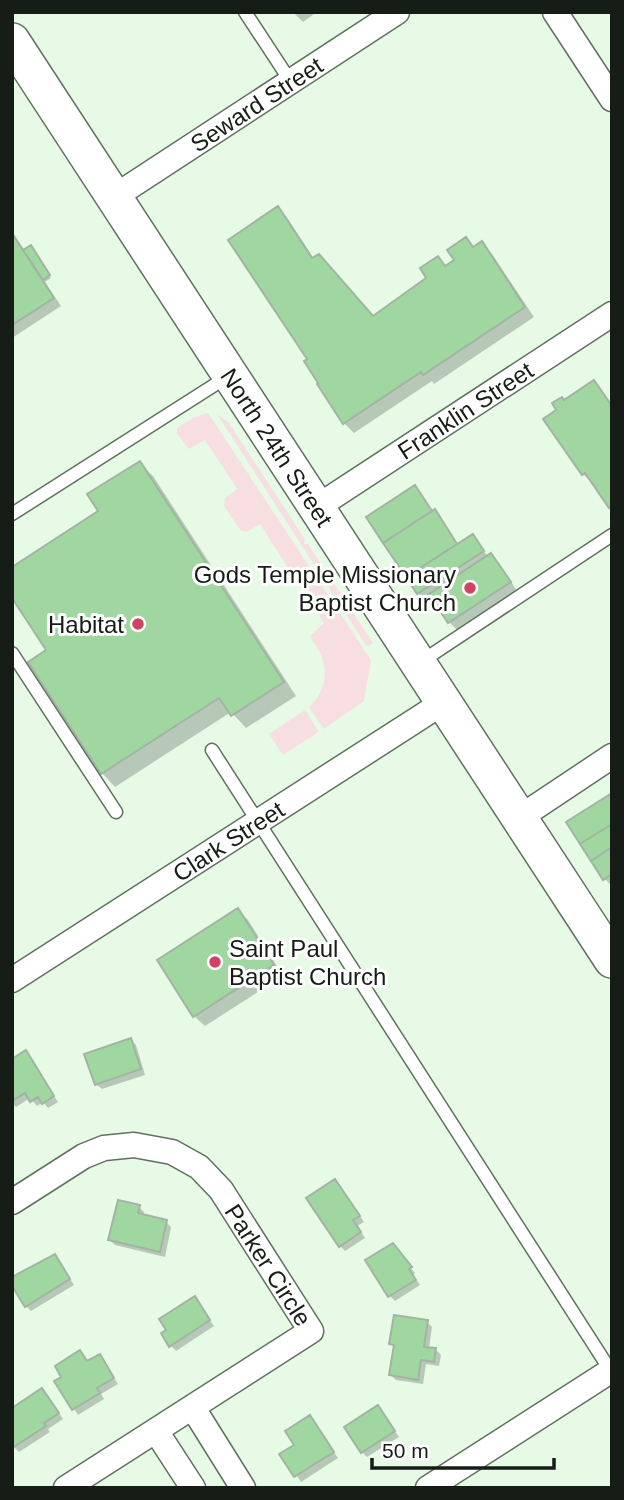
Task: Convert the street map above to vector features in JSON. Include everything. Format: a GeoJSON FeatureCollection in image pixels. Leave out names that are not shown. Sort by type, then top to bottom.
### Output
{"type":"FeatureCollection","features":[{"type":"Feature","properties":{"kind":"main road","name":"North 24th Street"},"geometry":{"type":"LineString","coordinates":[[12,41],[612,960]]}},
{"type":"Feature","properties":{"kind":"street","name":"Seward Street"},"geometry":{"type":"LineString","coordinates":[[114,197],[397,12]]}},
{"type":"Feature","properties":{"kind":"street"},"geometry":{"type":"LineString","coordinates":[[555,12],[612,99]]}},
{"type":"Feature","properties":{"kind":"street","name":"Franklin Street"},"geometry":{"type":"LineString","coordinates":[[317,507],[612,314]]}},
{"type":"Feature","properties":{"kind":"street","name":"Clark Street"},"geometry":{"type":"LineString","coordinates":[[12,979],[444,702]]}},
{"type":"Feature","properties":{"kind":"street"},"geometry":{"type":"LineString","coordinates":[[519,818],[612,756]]}},
{"type":"Feature","properties":{"kind":"street","name":"Parker Circle"},"geometry":{"type":"LineString","coordinates":[[12,1202],[84,1156],[104,1148],[147,1146],[172,1152],[198,1167],[221,1190],[311,1331],[66,1488]]}},
{"type":"Feature","properties":{"kind":"street"},"geometry":{"type":"LineString","coordinates":[[428,1488],[611,1371]]}},
{"type":"Feature","properties":{"kind":"street"},"geometry":{"type":"LineString","coordinates":[[193,1408],[243,1488]]}},
{"type":"Feature","properties":{"kind":"street"},"geometry":{"type":"LineString","coordinates":[[156,1431],[192,1488]]}},
{"type":"Feature","properties":{"kind":"lane"},"geometry":{"type":"LineString","coordinates":[[245,12],[290,82]]}},
{"type":"Feature","properties":{"kind":"lane"},"geometry":{"type":"LineString","coordinates":[[12,514],[230,375]]}},
{"type":"Feature","properties":{"kind":"lane"},"geometry":{"type":"LineString","coordinates":[[418,663],[612,535]]}},
{"type":"Feature","properties":{"kind":"lane"},"geometry":{"type":"LineString","coordinates":[[12,653],[116,812]]}},
{"type":"Feature","properties":{"kind":"lane"},"geometry":{"type":"LineString","coordinates":[[212,750],[611,1371]]}},
{"type":"Feature","properties":{"kind":"shaded area"},"geometry":{"type":"Polygon","coordinates":[[[208,413],[371,660],[364,701],[324,729],[309,707],[318,696],[325,676],[321,655],[310,636],[324,623],[260,524],[247,532],[241,531],[224,506],[225,498],[237,489],[205,440],[189,449],[177,434],[177,428],[208,413]]]}},
{"type":"Feature","properties":{"kind":"shaded area"},"geometry":{"type":"Polygon","coordinates":[[[217,414],[229,423],[299,530],[305,540],[304,544],[308,544],[373,643],[367,647],[217,414]]]}},
{"type":"Feature","properties":{"kind":"shaded area"},"geometry":{"type":"Polygon","coordinates":[[[305,710],[319,732],[283,755],[269,734],[305,710]]]}},
{"type":"Feature","properties":{"kind":"building"},"geometry":{"type":"Polygon","coordinates":[[[278,206],[312,258],[319,254],[373,316],[426,278],[420,268],[438,256],[445,266],[454,260],[447,250],[466,237],[473,247],[482,241],[525,307],[343,424],[304,361],[307,359],[228,240],[278,206]]]}},
{"type":"Feature","properties":{"kind":"building"},"geometry":{"type":"Polygon","coordinates":[[[12,233],[54,298],[12,325],[12,233]]]}},
{"type":"Feature","properties":{"kind":"building"},"geometry":{"type":"Polygon","coordinates":[[[31,245],[50,275],[43,280],[23,250],[31,245]]]}},
{"type":"Feature","properties":{"kind":"building"},"geometry":{"type":"Polygon","coordinates":[[[594,380],[612,406],[612,506],[609,508],[543,419],[556,410],[552,403],[562,397],[564,400],[594,380]]]}},
{"type":"Feature","properties":{"kind":"building","name":"Habitat"},"geometry":{"type":"Polygon","coordinates":[[[140,461],[284,682],[231,716],[219,698],[101,774],[28,662],[46,650],[12,598],[12,567],[98,511],[87,494],[140,461]]]}},
{"type":"Feature","properties":{"kind":"building"},"geometry":{"type":"Polygon","coordinates":[[[415,485],[432,511],[383,543],[366,517],[415,485]]]}},
{"type":"Feature","properties":{"kind":"building"},"geometry":{"type":"Polygon","coordinates":[[[435,509],[457,544],[406,577],[383,543],[435,509]]]}},
{"type":"Feature","properties":{"kind":"building"},"geometry":{"type":"Polygon","coordinates":[[[473,534],[484,551],[417,594],[406,577],[473,534]]]}},
{"type":"Feature","properties":{"kind":"building","name":"Gods Temple Missionary Baptist Church"},"geometry":{"type":"Polygon","coordinates":[[[491,553],[511,582],[448,623],[429,594],[491,553]]]}},
{"type":"Feature","properties":{"kind":"building"},"geometry":{"type":"Polygon","coordinates":[[[612,793],[612,824],[580,844],[566,822],[612,793]]]}},
{"type":"Feature","properties":{"kind":"building"},"geometry":{"type":"Polygon","coordinates":[[[612,824],[612,847],[591,861],[580,844],[612,824]]]}},
{"type":"Feature","properties":{"kind":"building"},"geometry":{"type":"Polygon","coordinates":[[[612,847],[612,874],[603,880],[591,861],[612,847]]]}},
{"type":"Feature","properties":{"kind":"building","name":"Saint Paul Baptist Church"},"geometry":{"type":"Polygon","coordinates":[[[238,908],[274,965],[193,1017],[157,960],[238,908]]]}},
{"type":"Feature","properties":{"kind":"building"},"geometry":{"type":"Polygon","coordinates":[[[131,1038],[141,1069],[95,1085],[84,1054],[131,1038]]]}},
{"type":"Feature","properties":{"kind":"building"},"geometry":{"type":"Polygon","coordinates":[[[26,1050],[54,1096],[42,1104],[38,1097],[30,1102],[25,1093],[12,1101],[12,1059],[26,1050]]]}},
{"type":"Feature","properties":{"kind":"building"},"geometry":{"type":"Polygon","coordinates":[[[335,1179],[360,1216],[353,1220],[361,1232],[339,1247],[306,1198],[335,1179]]]}},
{"type":"Feature","properties":{"kind":"building"},"geometry":{"type":"Polygon","coordinates":[[[118,1200],[140,1205],[138,1213],[167,1220],[160,1252],[108,1240],[118,1200]]]}},
{"type":"Feature","properties":{"kind":"building"},"geometry":{"type":"Polygon","coordinates":[[[393,1243],[412,1267],[409,1269],[416,1280],[388,1297],[365,1260],[393,1243]]]}},
{"type":"Feature","properties":{"kind":"building"},"geometry":{"type":"Polygon","coordinates":[[[55,1254],[70,1279],[25,1307],[12,1286],[12,1277],[55,1254]]]}},
{"type":"Feature","properties":{"kind":"building"},"geometry":{"type":"Polygon","coordinates":[[[195,1296],[210,1320],[169,1347],[161,1333],[166,1330],[159,1319],[195,1296]]]}},
{"type":"Feature","properties":{"kind":"building"},"geometry":{"type":"Polygon","coordinates":[[[394,1315],[428,1320],[424,1347],[436,1348],[434,1362],[421,1360],[418,1380],[389,1375],[394,1345],[389,1344],[394,1315]]]}},
{"type":"Feature","properties":{"kind":"building"},"geometry":{"type":"Polygon","coordinates":[[[80,1350],[87,1361],[100,1354],[114,1378],[97,1388],[100,1393],[72,1410],[54,1381],[61,1377],[55,1366],[80,1350]]]}},
{"type":"Feature","properties":{"kind":"building"},"geometry":{"type":"Polygon","coordinates":[[[42,1388],[59,1413],[44,1423],[46,1426],[12,1448],[12,1408],[42,1388]]]}},
{"type":"Feature","properties":{"kind":"building"},"geometry":{"type":"Polygon","coordinates":[[[378,1405],[395,1431],[361,1453],[344,1427],[378,1405]]]}},
{"type":"Feature","properties":{"kind":"building"},"geometry":{"type":"Polygon","coordinates":[[[310,1415],[334,1452],[294,1477],[279,1454],[294,1445],[285,1431],[310,1415]]]}},
{"type":"Feature","properties":{"kind":"place","name":"Gods Temple Missionary Baptist Church"},"geometry":{"type":"Point","coordinates":[470,588]}},
{"type":"Feature","properties":{"kind":"place","name":"Habitat"},"geometry":{"type":"Point","coordinates":[138,624]}},
{"type":"Feature","properties":{"kind":"place","name":"Saint Paul Baptist Church"},"geometry":{"type":"Point","coordinates":[215,962]}}]}
